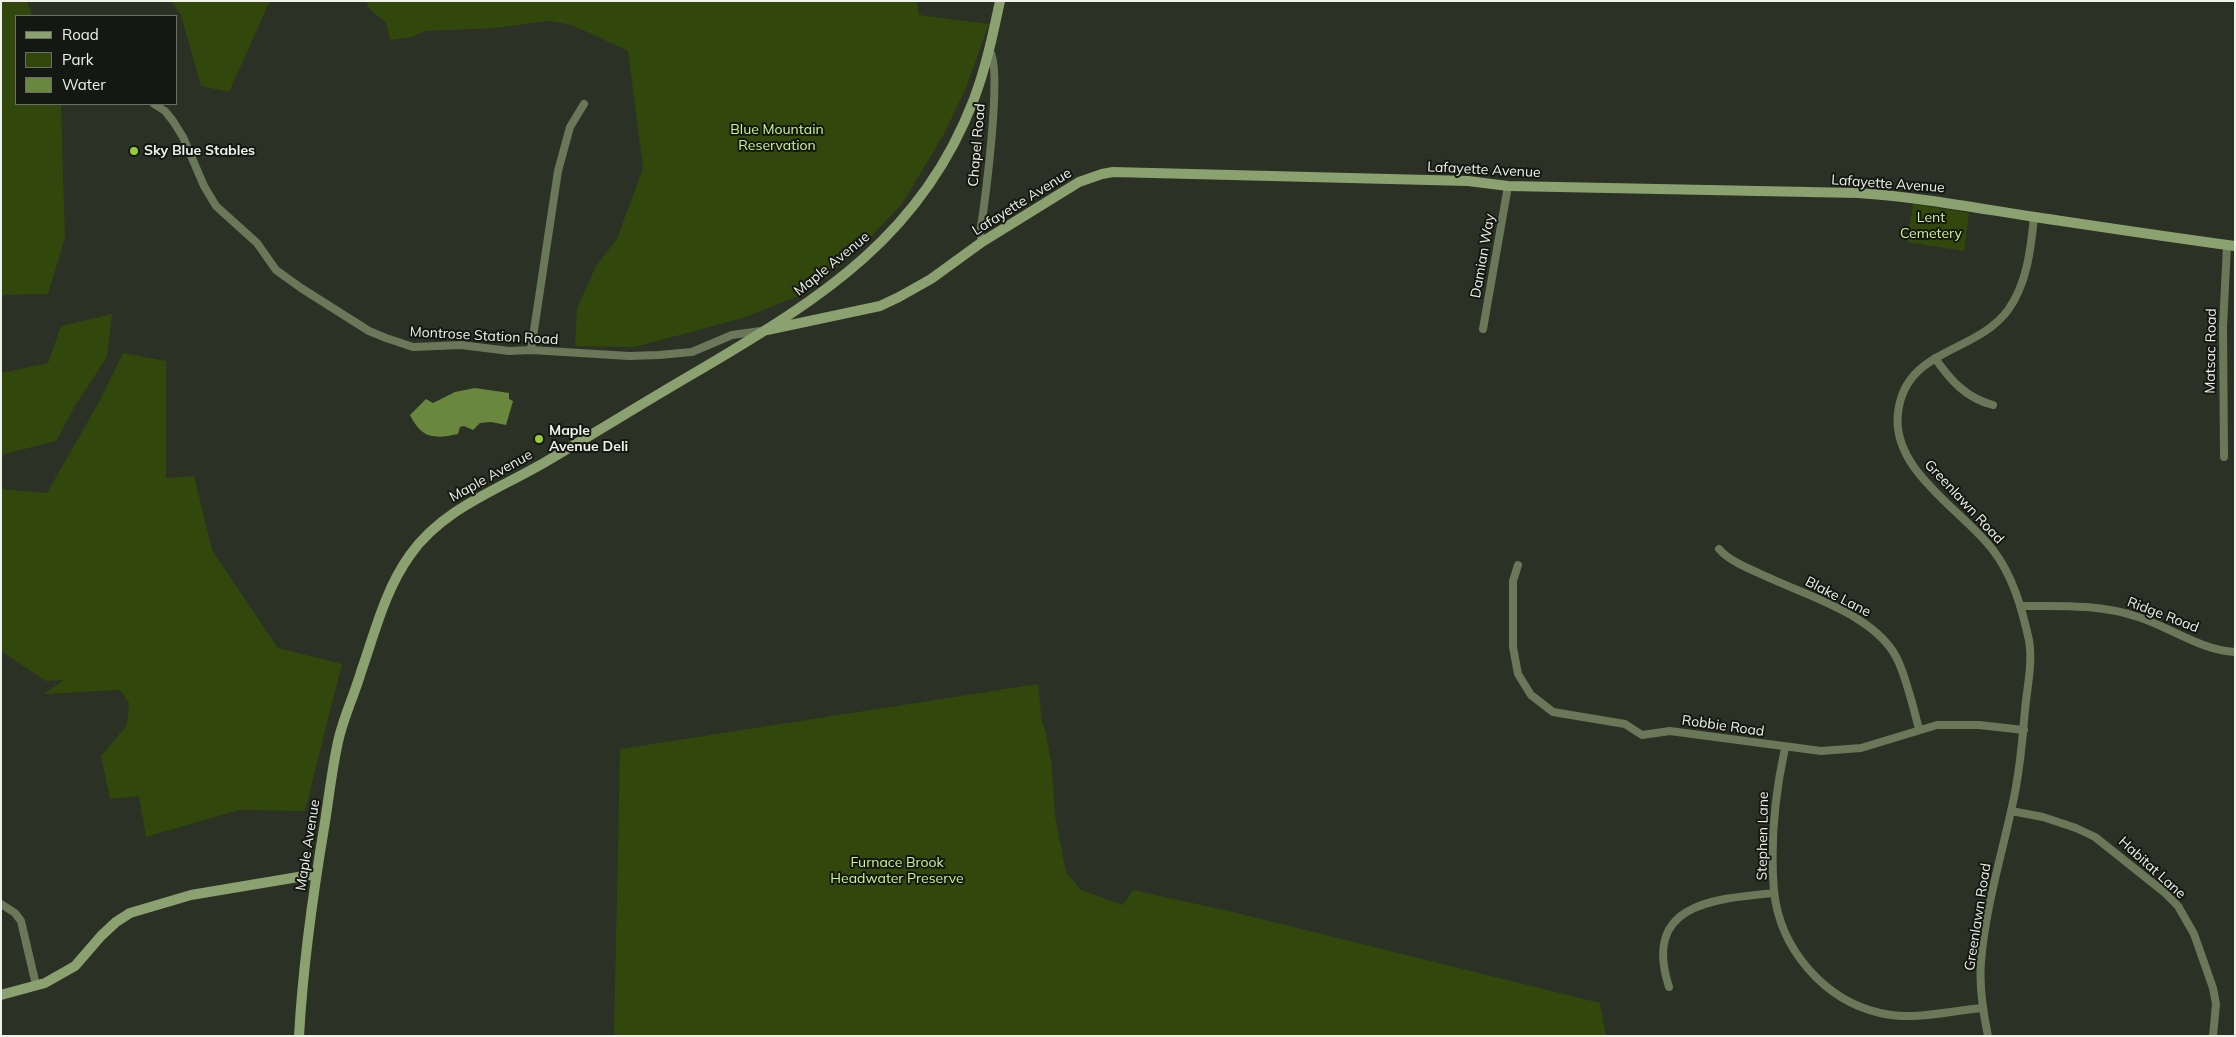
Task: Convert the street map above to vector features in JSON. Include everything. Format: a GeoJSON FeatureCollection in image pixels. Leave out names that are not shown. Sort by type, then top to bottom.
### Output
{"type":"FeatureCollection","features":[{"type":"Feature","properties":{"kind":"street","name":"Maple Avenue"},"geometry":{"type":"LineString","coordinates":[[299,1036],[301,996],[316,874],[338,741],[374,629],[395,580],[419,543],[429,532],[455,511],[530,471],[767,330],[807,304],[870,254],[908,211],[938,170],[956,139],[974,98],[990,50],[1000,1]]}},
{"type":"Feature","properties":{"kind":"street","name":"Chapel Road"},"geometry":{"type":"LineString","coordinates":[[982,242],[980,233],[991,142],[994,97],[994,59],[990,50]]}},
{"type":"Feature","properties":{"kind":"street"},"geometry":{"type":"LineString","coordinates":[[531,350],[558,171],[570,127],[584,104]]}},
{"type":"Feature","properties":{"kind":"street","name":"Montrose Station Road"},"geometry":{"type":"LineString","coordinates":[[156,105],[165,111],[183,137],[204,186],[216,206],[257,243],[276,270],[301,288],[369,330],[405,345],[413,347],[461,345],[510,351],[531,350],[629,356],[668,355],[692,352],[732,335],[767,330]]}},
{"type":"Feature","properties":{"kind":"street","name":"Lafayette Avenue"},"geometry":{"type":"LineString","coordinates":[[767,330],[880,306],[931,280],[982,242],[1079,182],[1107,173],[1468,181],[1508,186],[1858,193],[1910,196],[2034,217],[2231,246]]}},
{"type":"Feature","properties":{"kind":"street","name":"Damian Way"},"geometry":{"type":"LineString","coordinates":[[1483,329],[1508,186]]}},
{"type":"Feature","properties":{"kind":"street","name":"Greenlawn Road"},"geometry":{"type":"LineString","coordinates":[[1988,1036],[1982,1008],[1982,954],[1999,860],[2011,811],[2024,730],[2029,644],[2020,606],[2003,564],[1992,549],[1914,468],[1902,445],[1897,416],[1905,388],[1916,372],[1935,358],[1991,327],[2010,308],[2024,276],[2034,217]]}},
{"type":"Feature","properties":{"kind":"street","name":"Matsac Road"},"geometry":{"type":"LineString","coordinates":[[2224,457],[2223,327],[2231,246]]}},
{"type":"Feature","properties":{"kind":"street"},"geometry":{"type":"LineString","coordinates":[[1935,358],[1943,371],[1965,393],[1978,401],[1993,405]]}},
{"type":"Feature","properties":{"kind":"street","name":"Blake Lane"},"geometry":{"type":"LineString","coordinates":[[1719,549],[1723,554],[1745,566],[1856,618],[1879,634],[1899,662],[1919,729]]}},
{"type":"Feature","properties":{"kind":"street","name":"Robbie Road"},"geometry":{"type":"LineString","coordinates":[[1518,565],[1513,581],[1513,646],[1518,674],[1531,695],[1553,712],[1625,724],[1642,735],[1670,731],[1785,748],[1821,751],[1861,748],[1936,725],[1979,725],[2024,730]]}},
{"type":"Feature","properties":{"kind":"street","name":"Ridge Road"},"geometry":{"type":"LineString","coordinates":[[2020,606],[2092,606],[2109,609],[2139,617],[2207,646],[2225,652],[2235,652]]}},
{"type":"Feature","properties":{"kind":"street","name":"Stephen Lane"},"geometry":{"type":"LineString","coordinates":[[1785,748],[1776,788],[1773,859],[1774,893],[1786,931],[1805,966],[1816,978],[1846,1000],[1880,1013],[1914,1016],[1982,1008]]}},
{"type":"Feature","properties":{"kind":"street","name":"Habitat Lane"},"geometry":{"type":"LineString","coordinates":[[2011,811],[2043,817],[2076,828],[2095,837],[2114,850],[2178,906],[2194,934],[2213,988],[2216,1004],[2214,1036]]}},
{"type":"Feature","properties":{"kind":"street"},"geometry":{"type":"LineString","coordinates":[[1,995],[45,983],[75,966],[101,936],[116,922],[130,913],[191,894],[316,874]]}},
{"type":"Feature","properties":{"kind":"street"},"geometry":{"type":"LineString","coordinates":[[1669,987],[1662,962],[1663,948],[1666,935],[1681,915],[1693,907],[1709,902],[1774,893]]}},
{"type":"Feature","properties":{"kind":"street"},"geometry":{"type":"LineString","coordinates":[[1,904],[15,913],[21,921],[36,985]]}},
{"type":"Feature","properties":{"kind":"green space"},"geometry":{"type":"Polygon","coordinates":[[[1,1],[27,1],[32,15],[15,15],[15,105],[61,105],[65,238],[48,294],[1,295],[1,1]]]}},
{"type":"Feature","properties":{"kind":"green space"},"geometry":{"type":"Polygon","coordinates":[[[171,1],[270,1],[229,92],[201,86],[181,15],[171,1]]]}},
{"type":"Feature","properties":{"kind":"green space","name":"Blue Mountain Reservation"},"geometry":{"type":"Polygon","coordinates":[[[366,1],[917,1],[919,15],[989,24],[966,88],[944,134],[902,204],[860,248],[801,295],[743,318],[635,347],[575,346],[577,308],[596,266],[617,239],[643,168],[628,51],[572,25],[548,21],[495,28],[425,31],[412,37],[390,40],[386,23],[369,8],[366,1]]]}},
{"type":"Feature","properties":{"kind":"green space","name":"Lent Cemetery"},"geometry":{"type":"Polygon","coordinates":[[[1913,204],[1969,213],[1964,251],[1907,242],[1913,204]]]}},
{"type":"Feature","properties":{"kind":"green space"},"geometry":{"type":"Polygon","coordinates":[[[112,314],[107,357],[75,406],[56,441],[1,455],[1,373],[48,363],[61,326],[112,314]]]}},
{"type":"Feature","properties":{"kind":"green space"},"geometry":{"type":"Polygon","coordinates":[[[123,353],[166,361],[166,478],[194,476],[212,550],[278,648],[342,664],[305,811],[239,810],[146,837],[139,796],[110,799],[101,756],[127,725],[129,703],[120,690],[44,694],[64,680],[46,681],[1,651],[1,489],[47,493],[99,402],[123,353]]]}},
{"type":"Feature","properties":{"kind":"green space","name":"Furnace Brook Headwater Preserve"},"geometry":{"type":"Polygon","coordinates":[[[1038,684],[1042,722],[1046,733],[1052,767],[1055,816],[1066,872],[1081,890],[1123,905],[1133,890],[1233,912],[1600,1003],[1606,1036],[614,1036],[620,749],[1038,684]]]}},
{"type":"Feature","properties":{"kind":"water"},"geometry":{"type":"Polygon","coordinates":[[[475,388],[509,393],[509,399],[513,401],[506,425],[491,422],[480,423],[473,430],[464,426],[460,427],[458,434],[435,437],[419,429],[410,415],[426,399],[433,403],[455,392],[475,388]]]}},
{"type":"Feature","properties":{"kind":"place","name":"Sky Blue Stables"},"geometry":{"type":"Point","coordinates":[134,151]}},
{"type":"Feature","properties":{"kind":"place","name":"Maple Avenue Deli"},"geometry":{"type":"Point","coordinates":[539,439]}}]}
